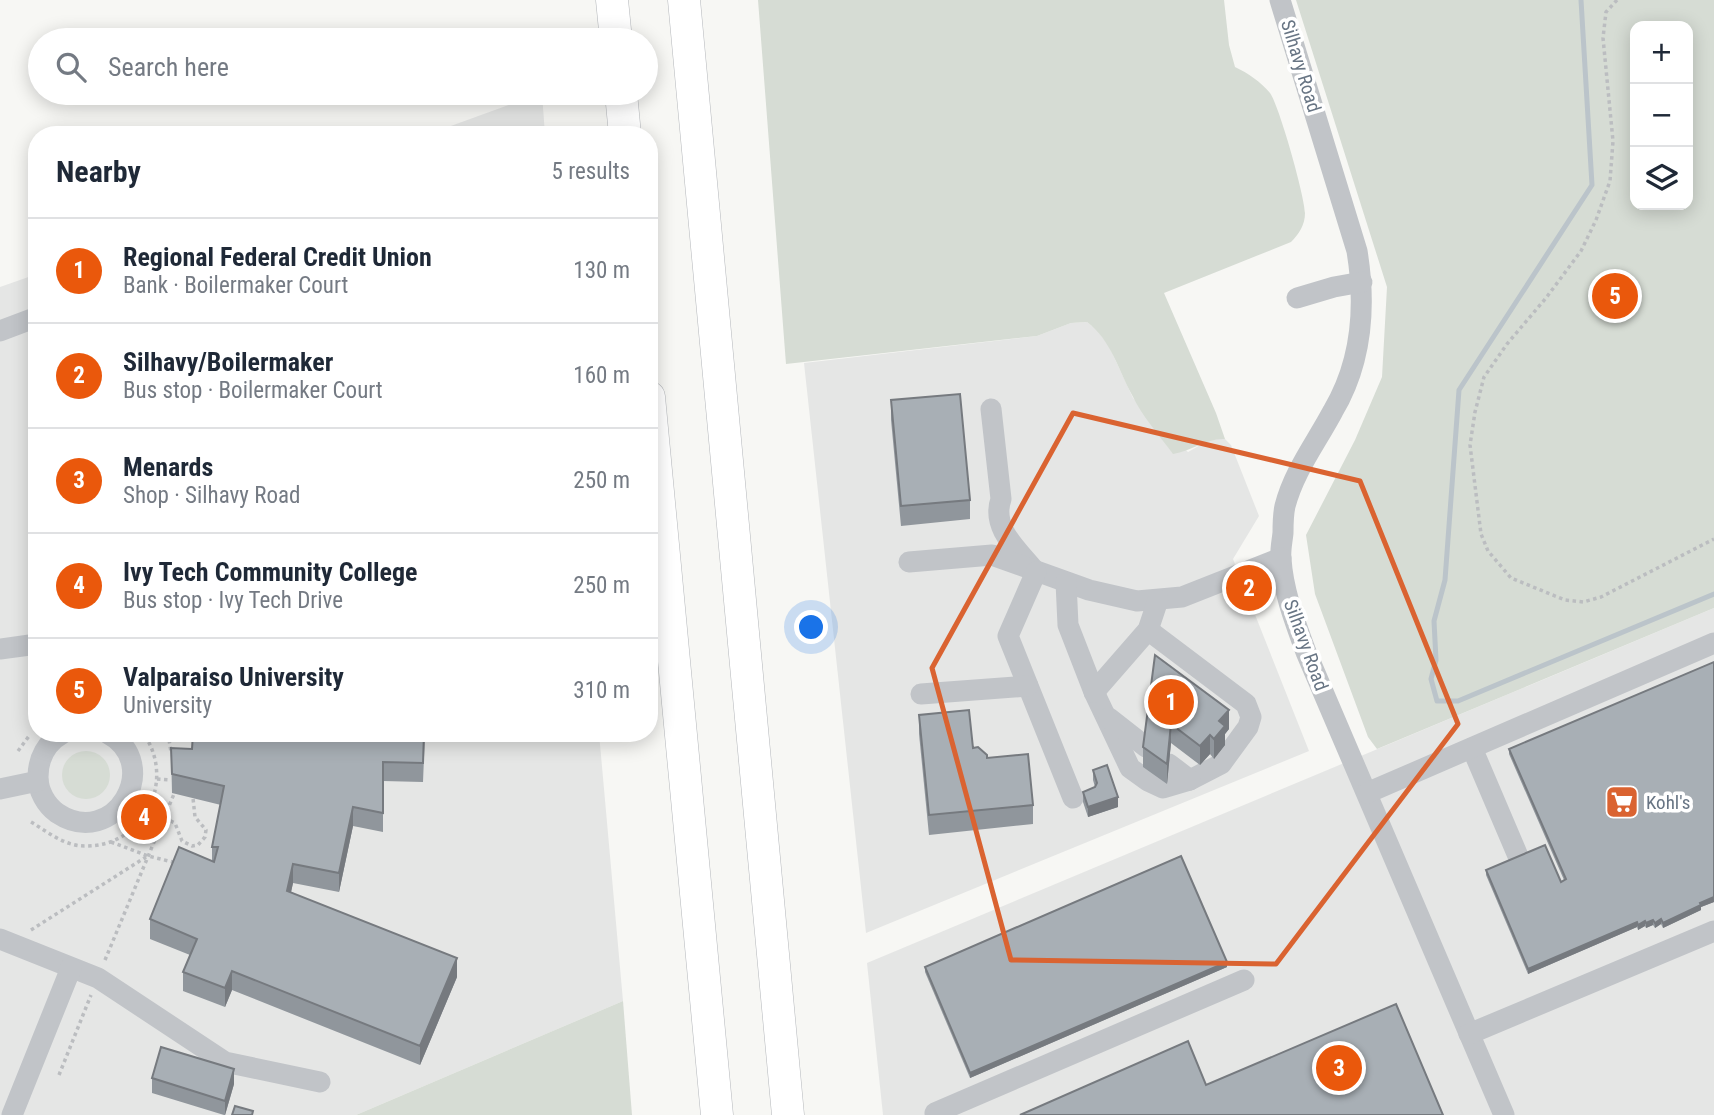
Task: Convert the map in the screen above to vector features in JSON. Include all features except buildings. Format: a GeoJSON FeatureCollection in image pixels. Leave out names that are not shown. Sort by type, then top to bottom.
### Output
{"type":"FeatureCollection","features":[{"type":"Feature","properties":{"kind":"highway"},"geometry":{"type":"LineString","coordinates":[[612,0],[615,28]]}},
{"type":"Feature","properties":{"kind":"highway"},"geometry":{"type":"LineString","coordinates":[[684,0],[788,1115]]}},
{"type":"Feature","properties":{"kind":"highway"},"geometry":{"type":"LineString","coordinates":[[622,105],[624,126]]}},
{"type":"Feature","properties":{"kind":"highway"},"geometry":{"type":"LineString","coordinates":[[658,493],[716,1115]]}},
{"type":"Feature","properties":{"kind":"street","name":"Silhavy Road"},"geometry":{"type":"LineString","coordinates":[[1280,0],[1345,209],[1357,251],[1362,282],[1359,342],[1349,378],[1295,477],[1284,509],[1281,558],[1289,601],[1306,652],[1504,1115]]}},
{"type":"Feature","properties":{"kind":"street"},"geometry":{"type":"LineString","coordinates":[[1297,299],[1325,289],[1362,282]]}},
{"type":"Feature","properties":{"kind":"street"},"geometry":{"type":"LineString","coordinates":[[0,331],[28,320]]}},
{"type":"Feature","properties":{"kind":"street"},"geometry":{"type":"LineString","coordinates":[[991,408],[1001,499],[997,512],[1003,532],[1036,572]]}},
{"type":"Feature","properties":{"kind":"street"},"geometry":{"type":"LineString","coordinates":[[909,562],[992,555],[1111,597],[1137,601],[1182,597],[1281,558]]}},
{"type":"Feature","properties":{"kind":"street"},"geometry":{"type":"LineString","coordinates":[[1036,572],[1008,636],[1073,798]]}},
{"type":"Feature","properties":{"kind":"street"},"geometry":{"type":"LineString","coordinates":[[1066,582],[1068,625],[1094,692],[1130,768],[1163,788],[1190,780],[1221,764],[1248,727],[1251,718],[1246,704],[1148,630]]}},
{"type":"Feature","properties":{"kind":"street"},"geometry":{"type":"LineString","coordinates":[[1094,692],[1148,630],[1158,600]]}},
{"type":"Feature","properties":{"kind":"street"},"geometry":{"type":"LineString","coordinates":[[1367,793],[1714,643]]}},
{"type":"Feature","properties":{"kind":"street"},"geometry":{"type":"LineString","coordinates":[[0,649],[28,645]]}},
{"type":"Feature","properties":{"kind":"street"},"geometry":{"type":"LineString","coordinates":[[921,694],[1028,686]]}},
{"type":"Feature","properties":{"kind":"street"},"geometry":{"type":"LineString","coordinates":[[1105,715],[1146,747]]}},
{"type":"Feature","properties":{"kind":"street"},"geometry":{"type":"LineString","coordinates":[[51,742],[44,750],[38,765],[42,797],[52,810],[65,819],[81,823],[98,821],[112,815],[123,804],[130,791],[133,776],[131,761],[124,747],[118,742]]}},
{"type":"Feature","properties":{"kind":"street"},"geometry":{"type":"LineString","coordinates":[[1472,748],[1518,856]]}},
{"type":"Feature","properties":{"kind":"street"},"geometry":{"type":"LineString","coordinates":[[1169,764],[1190,780]]}},
{"type":"Feature","properties":{"kind":"street"},"geometry":{"type":"LineString","coordinates":[[0,789],[38,781]]}},
{"type":"Feature","properties":{"kind":"street"},"geometry":{"type":"LineString","coordinates":[[1469,1034],[1714,931]]}},
{"type":"Feature","properties":{"kind":"street"},"geometry":{"type":"LineString","coordinates":[[0,939],[98,978],[225,1062],[320,1082]]}},
{"type":"Feature","properties":{"kind":"street"},"geometry":{"type":"LineString","coordinates":[[12,1115],[71,968]]}},
{"type":"Feature","properties":{"kind":"street"},"geometry":{"type":"LineString","coordinates":[[936,1115],[935,1113],[1244,980]]}},
{"type":"Feature","properties":{"kind":"path"},"geometry":{"type":"LineString","coordinates":[[1617,0],[1606,12],[1603,38],[1613,141],[1610,181],[1581,251],[1484,377],[1470,445],[1481,534],[1488,551],[1511,578],[1565,600],[1583,602],[1601,597],[1714,539]]}},
{"type":"Feature","properties":{"kind":"path"},"geometry":{"type":"LineString","coordinates":[[169,742],[172,756]]}},
{"type":"Feature","properties":{"kind":"path"},"geometry":{"type":"LineString","coordinates":[[157,779],[171,780]]}},
{"type":"Feature","properties":{"kind":"path"},"geometry":{"type":"LineString","coordinates":[[103,965],[174,794]]}},
{"type":"Feature","properties":{"kind":"path"},"geometry":{"type":"LineString","coordinates":[[192,846],[203,841],[206,830],[195,817],[193,798]]}},
{"type":"Feature","properties":{"kind":"path"},"geometry":{"type":"LineString","coordinates":[[164,818],[175,823],[180,838],[192,846]]}},
{"type":"Feature","properties":{"kind":"path"},"geometry":{"type":"LineString","coordinates":[[111,842],[148,856],[182,864]]}},
{"type":"Feature","properties":{"kind":"path"},"geometry":{"type":"LineString","coordinates":[[192,846],[192,852]]}},
{"type":"Feature","properties":{"kind":"path"},"geometry":{"type":"LineString","coordinates":[[24,934],[148,856]]}},
{"type":"Feature","properties":{"kind":"path"},"geometry":{"type":"LineString","coordinates":[[59,1075],[93,990]]}},
{"type":"Feature","properties":{"kind":"highlighted area"},"geometry":{"type":"Polygon","coordinates":[[[1073,413],[1360,481],[1458,724],[1276,964],[1011,960],[932,668],[1073,413]]]}},
{"type":"Feature","properties":{"kind":"shaded area"},"geometry":{"type":"Polygon","coordinates":[[[758,0],[1224,0],[1229,45],[1235,67],[1258,82],[1274,101],[1291,152],[1305,213],[1301,229],[1291,242],[1164,293],[1225,439],[1212,440],[1173,454],[1136,403],[1108,346],[1087,322],[1071,323],[1037,336],[786,364],[758,0]]]}},
{"type":"Feature","properties":{"kind":"shaded area"},"geometry":{"type":"Polygon","coordinates":[[[1296,0],[1714,0],[1714,608],[1377,749],[1368,737],[1315,594],[1306,535],[1355,440],[1382,377],[1387,287],[1296,0]]]}},
{"type":"Feature","properties":{"kind":"shaded area"},"geometry":{"type":"Polygon","coordinates":[[[509,105],[543,105],[544,126],[451,126],[509,105]]]}},
{"type":"Feature","properties":{"kind":"shaded area"},"geometry":{"type":"Polygon","coordinates":[[[28,277],[28,742],[600,742],[623,1001],[356,1115],[0,1115],[0,287],[28,277]]]}},
{"type":"Feature","properties":{"kind":"shaded area"},"geometry":{"type":"Polygon","coordinates":[[[1087,322],[1108,344],[1133,398],[1188,452],[1213,438],[1225,439],[1231,445],[1259,516],[1233,559],[1309,751],[866,933],[804,363],[1037,336],[1071,323],[1087,322]]]}},
{"type":"Feature","properties":{"kind":"shaded area"},"geometry":{"type":"Polygon","coordinates":[[[1714,608],[1714,1115],[883,1115],[867,963],[1714,608]]]}},
{"type":"Feature","properties":{"kind":"shaded area"},"geometry":{"type":"Polygon","coordinates":[[[86,751],[95,752],[103,758],[109,766],[109,784],[103,792],[95,798],[86,799],[77,798],[69,792],[63,784],[62,775],[63,766],[69,758],[77,752],[86,751]]]}},
{"type":"Feature","properties":{"kind":"shaded area"},"geometry":{"type":"Polygon","coordinates":[[[623,1001],[632,1115],[356,1115],[623,1001]]]}},
{"type":"Feature","properties":{"kind":"waterway"},"geometry":{"type":"LineString","coordinates":[[1581,0],[1592,185],[1459,390],[1445,580],[1434,621],[1436,660],[1431,679],[1437,701],[1458,701],[1714,594]]}},
{"type":"Feature","properties":{"kind":"place","name":"Valparaiso University"},"geometry":{"type":"Point","coordinates":[1615,296]}},
{"type":"Feature","properties":{"kind":"place","name":"Silhavy/Boilermaker"},"geometry":{"type":"Point","coordinates":[1249,588]}},
{"type":"Feature","properties":{"kind":"place","name":"Regional Federal Credit Union"},"geometry":{"type":"Point","coordinates":[1171,702]}},
{"type":"Feature","properties":{"kind":"place","name":"Kohl's"},"geometry":{"type":"Point","coordinates":[1622,802]}},
{"type":"Feature","properties":{"kind":"place","name":"Ivy Tech Community College"},"geometry":{"type":"Point","coordinates":[144,817]}},
{"type":"Feature","properties":{"kind":"place","name":"Menards"},"geometry":{"type":"Point","coordinates":[1339,1068]}}]}
